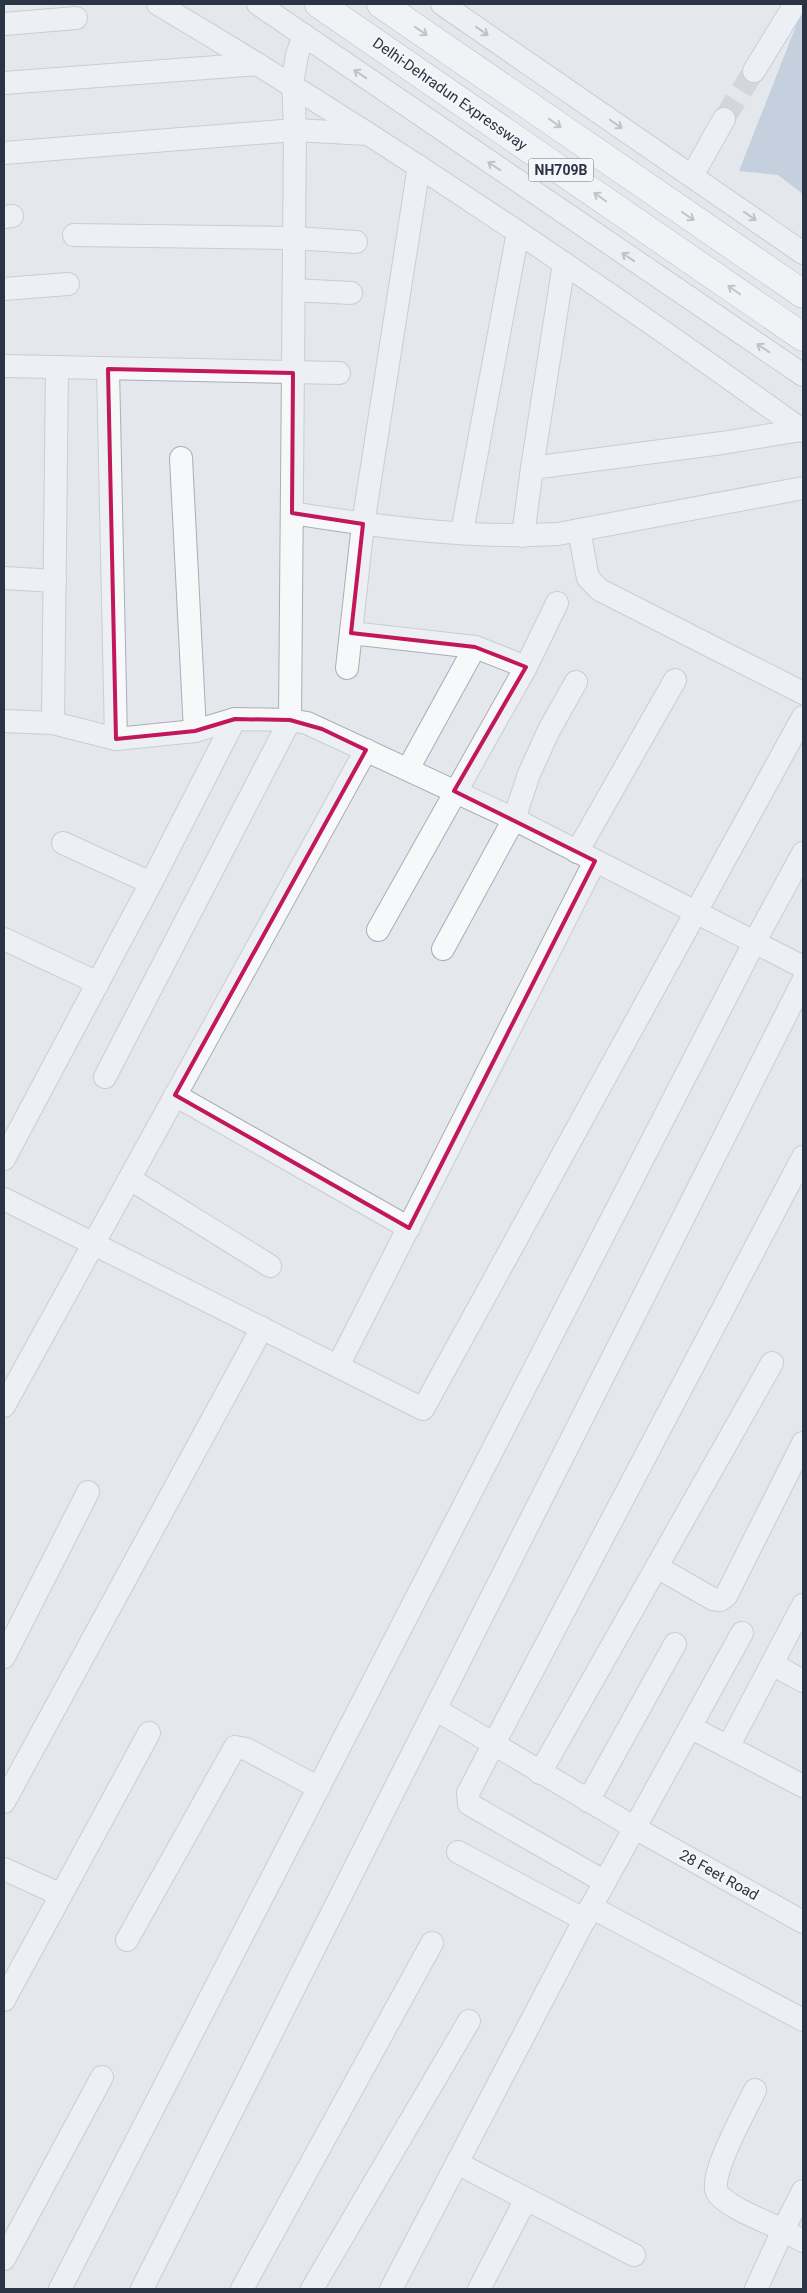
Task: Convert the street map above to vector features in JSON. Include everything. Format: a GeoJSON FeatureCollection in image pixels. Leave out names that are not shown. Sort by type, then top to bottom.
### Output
{"type":"FeatureCollection","features":[{"type":"Feature","properties":{"kind":"highway","name":"Delhi-Dehradun Expressway"},"geometry":{"type":"LineString","coordinates":[[319,4],[803,337]]}},
{"type":"Feature","properties":{"kind":"highway","name":"NH709B"},"geometry":{"type":"LineString","coordinates":[[380,4],[803,294]]}},
{"type":"Feature","properties":{"kind":"street"},"geometry":{"type":"LineString","coordinates":[[158,4],[258,64],[293,81],[369,134],[564,263],[802,431]]}},
{"type":"Feature","properties":{"kind":"street"},"geometry":{"type":"LineString","coordinates":[[258,4],[300,45],[803,375]]}},
{"type":"Feature","properties":{"kind":"street"},"geometry":{"type":"LineString","coordinates":[[442,4],[803,253]]}},
{"type":"Feature","properties":{"kind":"street"},"geometry":{"type":"LineString","coordinates":[[754,71],[795,4]]}},
{"type":"Feature","properties":{"kind":"street"},"geometry":{"type":"LineString","coordinates":[[4,24],[76,18]]}},
{"type":"Feature","properties":{"kind":"street"},"geometry":{"type":"LineString","coordinates":[[105,1077],[290,720],[295,130],[293,81],[300,45]]}},
{"type":"Feature","properties":{"kind":"street"},"geometry":{"type":"LineString","coordinates":[[4,83],[258,64]]}},
{"type":"Feature","properties":{"kind":"street"},"geometry":{"type":"LineString","coordinates":[[692,176],[724,119]]}},
{"type":"Feature","properties":{"kind":"street"},"geometry":{"type":"LineString","coordinates":[[4,153],[295,130],[369,134]]}},
{"type":"Feature","properties":{"kind":"street"},"geometry":{"type":"LineString","coordinates":[[347,668],[363,524],[419,166]]}},
{"type":"Feature","properties":{"kind":"street"},"geometry":{"type":"LineString","coordinates":[[462,532],[518,232]]}},
{"type":"Feature","properties":{"kind":"street"},"geometry":{"type":"LineString","coordinates":[[74,236],[294,238],[356,242]]}},
{"type":"Feature","properties":{"kind":"street"},"geometry":{"type":"LineString","coordinates":[[523,536],[564,263]]}},
{"type":"Feature","properties":{"kind":"street"},"geometry":{"type":"LineString","coordinates":[[4,290],[68,284]]}},
{"type":"Feature","properties":{"kind":"street"},"geometry":{"type":"LineString","coordinates":[[294,290],[352,294]]}},
{"type":"Feature","properties":{"kind":"street"},"geometry":{"type":"LineString","coordinates":[[4,366],[340,373]]}},
{"type":"Feature","properties":{"kind":"street"},"geometry":{"type":"LineString","coordinates":[[53,723],[57,367]]}},
{"type":"Feature","properties":{"kind":"street"},"geometry":{"type":"LineString","coordinates":[[108,369],[116,739]]}},
{"type":"Feature","properties":{"kind":"street"},"geometry":{"type":"LineString","coordinates":[[532,468],[802,431]]}},
{"type":"Feature","properties":{"kind":"street"},"geometry":{"type":"LineString","coordinates":[[181,458],[195,731]]}},
{"type":"Feature","properties":{"kind":"street"},"geometry":{"type":"LineString","coordinates":[[292,513],[363,524],[523,536],[579,530],[803,488]]}},
{"type":"Feature","properties":{"kind":"street"},"geometry":{"type":"LineString","coordinates":[[579,530],[588,578],[600,590],[803,693]]}},
{"type":"Feature","properties":{"kind":"street"},"geometry":{"type":"LineString","coordinates":[[4,578],[55,581]]}},
{"type":"Feature","properties":{"kind":"street"},"geometry":{"type":"LineString","coordinates":[[378,930],[454,791],[526,667],[557,603]]}},
{"type":"Feature","properties":{"kind":"street"},"geometry":{"type":"LineString","coordinates":[[351,633],[475,647],[526,667]]}},
{"type":"Feature","properties":{"kind":"street"},"geometry":{"type":"LineString","coordinates":[[408,769],[475,647]]}},
{"type":"Feature","properties":{"kind":"street"},"geometry":{"type":"LineString","coordinates":[[338,1366],[409,1228],[586,856],[675,680]]}},
{"type":"Feature","properties":{"kind":"street"},"geometry":{"type":"LineString","coordinates":[[443,949],[514,819],[529,774],[549,730],[576,682]]}},
{"type":"Feature","properties":{"kind":"street"},"geometry":{"type":"LineString","coordinates":[[4,1199],[423,1409],[803,718]]}},
{"type":"Feature","properties":{"kind":"street"},"geometry":{"type":"LineString","coordinates":[[4,1159],[151,883],[235,719]]}},
{"type":"Feature","properties":{"kind":"street"},"geometry":{"type":"LineString","coordinates":[[4,721],[53,723],[116,739],[195,731],[235,719],[290,720],[322,729],[514,819],[803,967]]}},
{"type":"Feature","properties":{"kind":"street"},"geometry":{"type":"LineString","coordinates":[[4,1406],[366,750]]}},
{"type":"Feature","properties":{"kind":"street"},"geometry":{"type":"LineString","coordinates":[[63,843],[151,883]]}},
{"type":"Feature","properties":{"kind":"street"},"geometry":{"type":"LineString","coordinates":[[68,2287],[319,1788],[754,943],[803,853]]}},
{"type":"Feature","properties":{"kind":"street"},"geometry":{"type":"LineString","coordinates":[[4,939],[98,982]]}},
{"type":"Feature","properties":{"kind":"street"},"geometry":{"type":"LineString","coordinates":[[142,2289],[803,981]]}},
{"type":"Feature","properties":{"kind":"street"},"geometry":{"type":"LineString","coordinates":[[175,1095],[409,1228]]}},
{"type":"Feature","properties":{"kind":"street"},"geometry":{"type":"LineString","coordinates":[[605,1882],[470,1804],[468,1793],[803,1157]]}},
{"type":"Feature","properties":{"kind":"street"},"geometry":{"type":"LineString","coordinates":[[130,1179],[270,1266]]}},
{"type":"Feature","properties":{"kind":"street"},"geometry":{"type":"LineString","coordinates":[[4,1802],[262,1328]]}},
{"type":"Feature","properties":{"kind":"street"},"geometry":{"type":"LineString","coordinates":[[540,1773],[772,1364]]}},
{"type":"Feature","properties":{"kind":"street"},"geometry":{"type":"LineString","coordinates":[[657,1567],[713,1598],[720,1600],[726,1596],[803,1444]]}},
{"type":"Feature","properties":{"kind":"street"},"geometry":{"type":"LineString","coordinates":[[4,1657],[88,1492]]}},
{"type":"Feature","properties":{"kind":"street"},"geometry":{"type":"LineString","coordinates":[[728,1747],[803,1605]]}},
{"type":"Feature","properties":{"kind":"street"},"geometry":{"type":"LineString","coordinates":[[391,2289],[605,1882],[742,1632]]}},
{"type":"Feature","properties":{"kind":"street"},"geometry":{"type":"LineString","coordinates":[[588,1800],[675,1644]]}},
{"type":"Feature","properties":{"kind":"street"},"geometry":{"type":"LineString","coordinates":[[772,1664],[803,1681]]}},
{"type":"Feature","properties":{"kind":"street","name":"28 Feet Road"},"geometry":{"type":"LineString","coordinates":[[435,1709],[635,1828],[803,1922]]}},
{"type":"Feature","properties":{"kind":"street"},"geometry":{"type":"LineString","coordinates":[[690,1726],[803,1786]]}},
{"type":"Feature","properties":{"kind":"street"},"geometry":{"type":"LineString","coordinates":[[4,2000],[149,1733]]}},
{"type":"Feature","properties":{"kind":"street"},"geometry":{"type":"LineString","coordinates":[[127,1940],[235,1747],[246,1749],[319,1788]]}},
{"type":"Feature","properties":{"kind":"street"},"geometry":{"type":"LineString","coordinates":[[458,1852],[803,2020]]}},
{"type":"Feature","properties":{"kind":"street"},"geometry":{"type":"LineString","coordinates":[[4,1869],[61,1896]]}},
{"type":"Feature","properties":{"kind":"street"},"geometry":{"type":"LineString","coordinates":[[242,2289],[432,1943]]}},
{"type":"Feature","properties":{"kind":"street"},"geometry":{"type":"LineString","coordinates":[[312,2289],[469,2020]]}},
{"type":"Feature","properties":{"kind":"street"},"geometry":{"type":"LineString","coordinates":[[4,2259],[102,2077]]}},
{"type":"Feature","properties":{"kind":"street"},"geometry":{"type":"LineString","coordinates":[[755,2090],[719,2166],[715,2185],[718,2193],[730,2203],[803,2241]]}},
{"type":"Feature","properties":{"kind":"street"},"geometry":{"type":"LineString","coordinates":[[457,2163],[634,2255]]}},
{"type":"Feature","properties":{"kind":"street"},"geometry":{"type":"LineString","coordinates":[[756,2289],[803,2191]]}},
{"type":"Feature","properties":{"kind":"street"},"geometry":{"type":"LineString","coordinates":[[488,2286],[526,2199]]}},
{"type":"Feature","properties":{"kind":"highlighted area"},"geometry":{"type":"Polygon","coordinates":[[[108,369],[293,373],[292,513],[363,524],[351,633],[475,647],[526,667],[454,791],[595,861],[409,1228],[175,1095],[366,750],[322,729],[290,720],[235,719],[195,731],[116,739],[108,369]]]}},
{"type":"Feature","properties":{"kind":"water"},"geometry":{"type":"Polygon","coordinates":[[[803,8],[803,194],[778,175],[739,171],[803,8]]]}},
{"type":"Feature","properties":{"kind":"tunnel"},"geometry":{"type":"LineString","coordinates":[[724,119],[754,71]]}}]}
